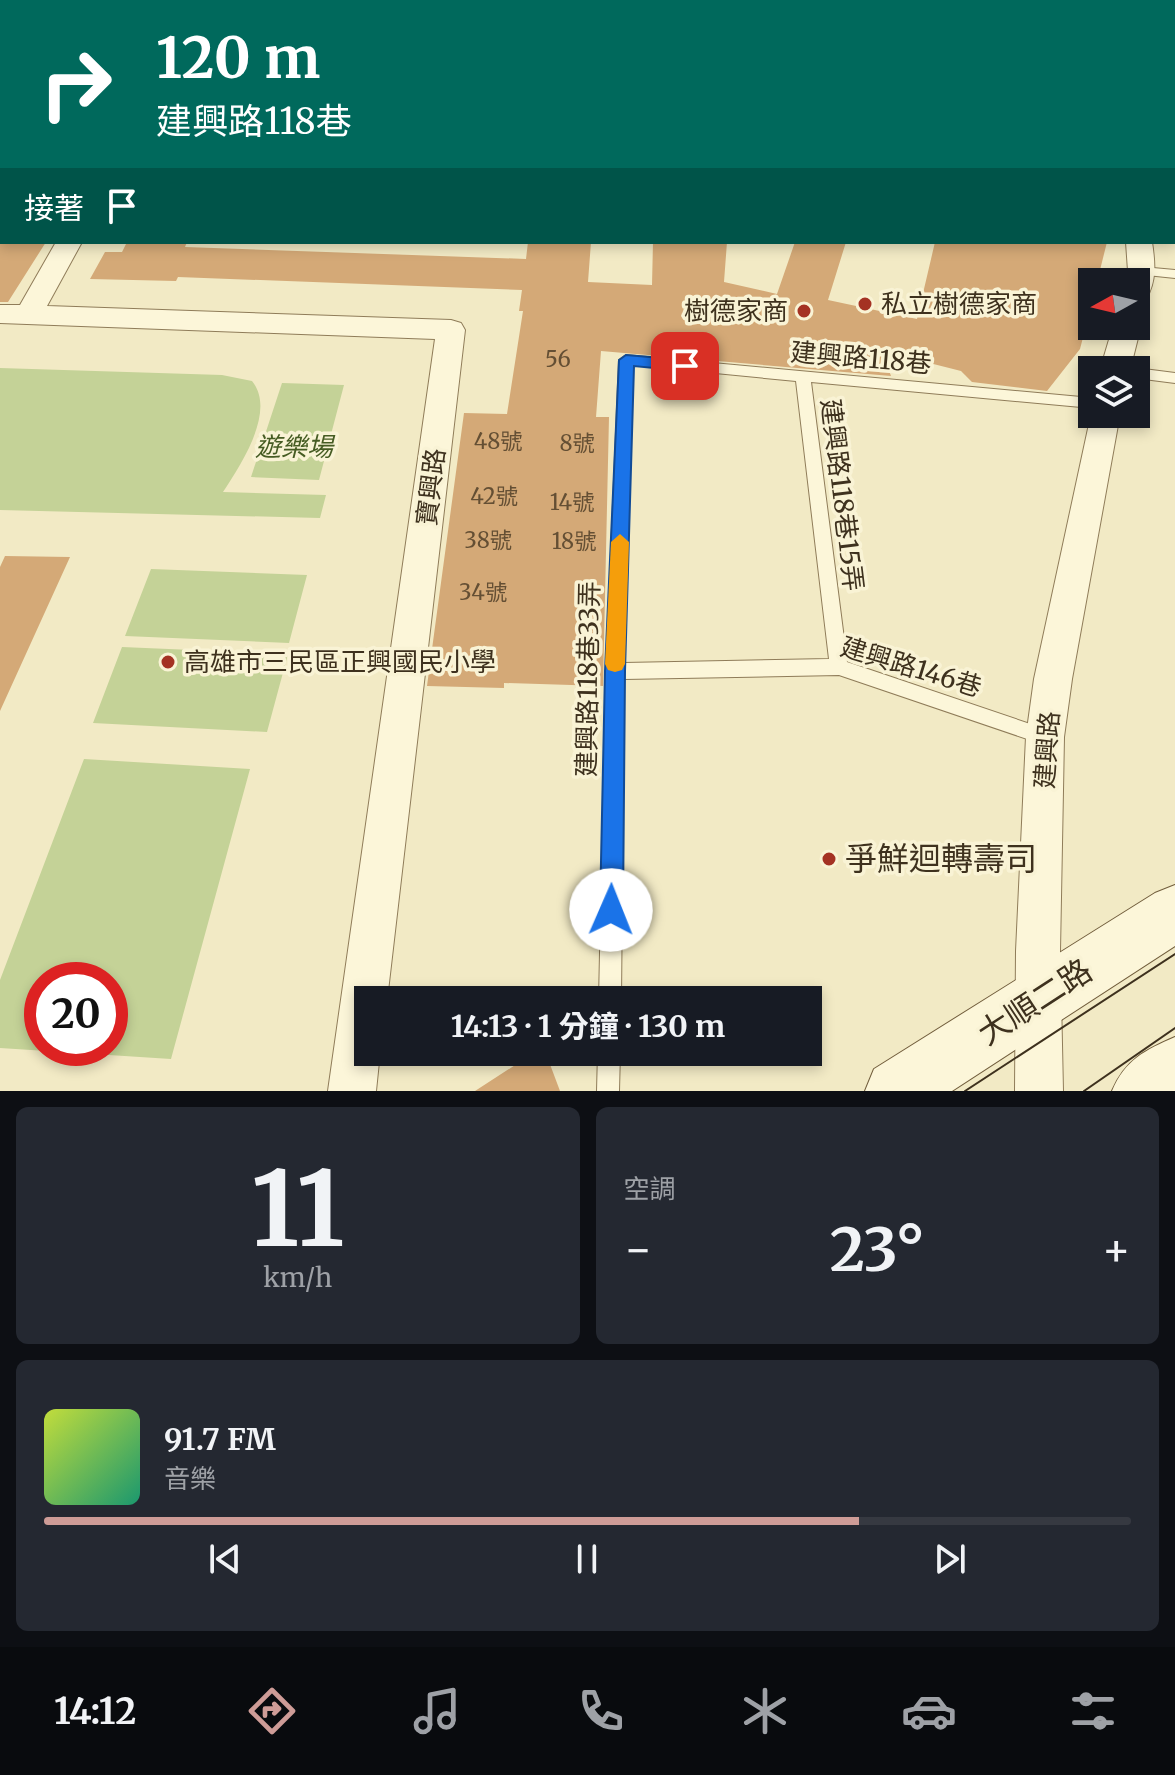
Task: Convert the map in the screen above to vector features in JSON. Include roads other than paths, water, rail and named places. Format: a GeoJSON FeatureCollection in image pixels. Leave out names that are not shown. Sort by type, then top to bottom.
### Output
{"type":"FeatureCollection","features":[{"type":"Feature","properties":{"kind":"street"},"geometry":{"type":"LineString","coordinates":[[14,315],[67,244]]}},
{"type":"Feature","properties":{"kind":"street"},"geometry":{"type":"LineString","coordinates":[[1139,244],[1139,268]]}},
{"type":"Feature","properties":{"kind":"street","name":"寶興路"},"geometry":{"type":"LineString","coordinates":[[14,315],[451,330],[352,1091]]}},
{"type":"Feature","properties":{"kind":"street","name":"建興路"},"geometry":{"type":"LineString","coordinates":[[1039,1091],[1038,1001],[1045,737],[1053,679],[1102,428]]}},
{"type":"Feature","properties":{"kind":"street","name":"大順二路"},"geometry":{"type":"LineString","coordinates":[[896,1091],[1175,913]]}},
{"type":"Feature","properties":{"kind":"street"},"geometry":{"type":"LineString","coordinates":[[1143,1091],[1175,1068]]}},
{"type":"Feature","properties":{"kind":"lane"},"geometry":{"type":"LineString","coordinates":[[1150,280],[1175,274]]}},
{"type":"Feature","properties":{"kind":"lane","name":"建興路118巷"},"geometry":{"type":"LineString","coordinates":[[626,360],[1078,402]]}},
{"type":"Feature","properties":{"kind":"lane","name":"建興路118巷33弄"},"geometry":{"type":"LineString","coordinates":[[610,986],[615,671],[626,360]]}},
{"type":"Feature","properties":{"kind":"lane"},"geometry":{"type":"LineString","coordinates":[[1150,375],[1175,378]]}},
{"type":"Feature","properties":{"kind":"lane","name":"建興路118巷15弄"},"geometry":{"type":"LineString","coordinates":[[803,377],[839,667]]}},
{"type":"Feature","properties":{"kind":"lane","name":"建興路146巷"},"geometry":{"type":"LineString","coordinates":[[615,671],[839,667],[1045,737]]}},
{"type":"Feature","properties":{"kind":"lane"},"geometry":{"type":"LineString","coordinates":[[608,1091],[609,1066]]}},
{"type":"Feature","properties":{"kind":"tram line"},"geometry":{"type":"LineString","coordinates":[[965,1091],[1175,954]]}},
{"type":"Feature","properties":{"kind":"tram line"},"geometry":{"type":"LineString","coordinates":[[1084,1091],[1175,1028]]}},
{"type":"Feature","properties":{"kind":"place","name":"私立樹德家商"},"geometry":{"type":"Point","coordinates":[865,304]}},
{"type":"Feature","properties":{"kind":"place","name":"樹德家商"},"geometry":{"type":"Point","coordinates":[804,311]}},
{"type":"Feature","properties":{"kind":"place","name":"高雄市三民區正興國民小學"},"geometry":{"type":"Point","coordinates":[168,662]}},
{"type":"Feature","properties":{"kind":"place","name":"爭鮮迴轉壽司"},"geometry":{"type":"Point","coordinates":[829,859]}},
{"type":"Feature","properties":{"kind":"park label","name":"遊樂場"},"geometry":{"type":"Point","coordinates":[294,447]}}]}
